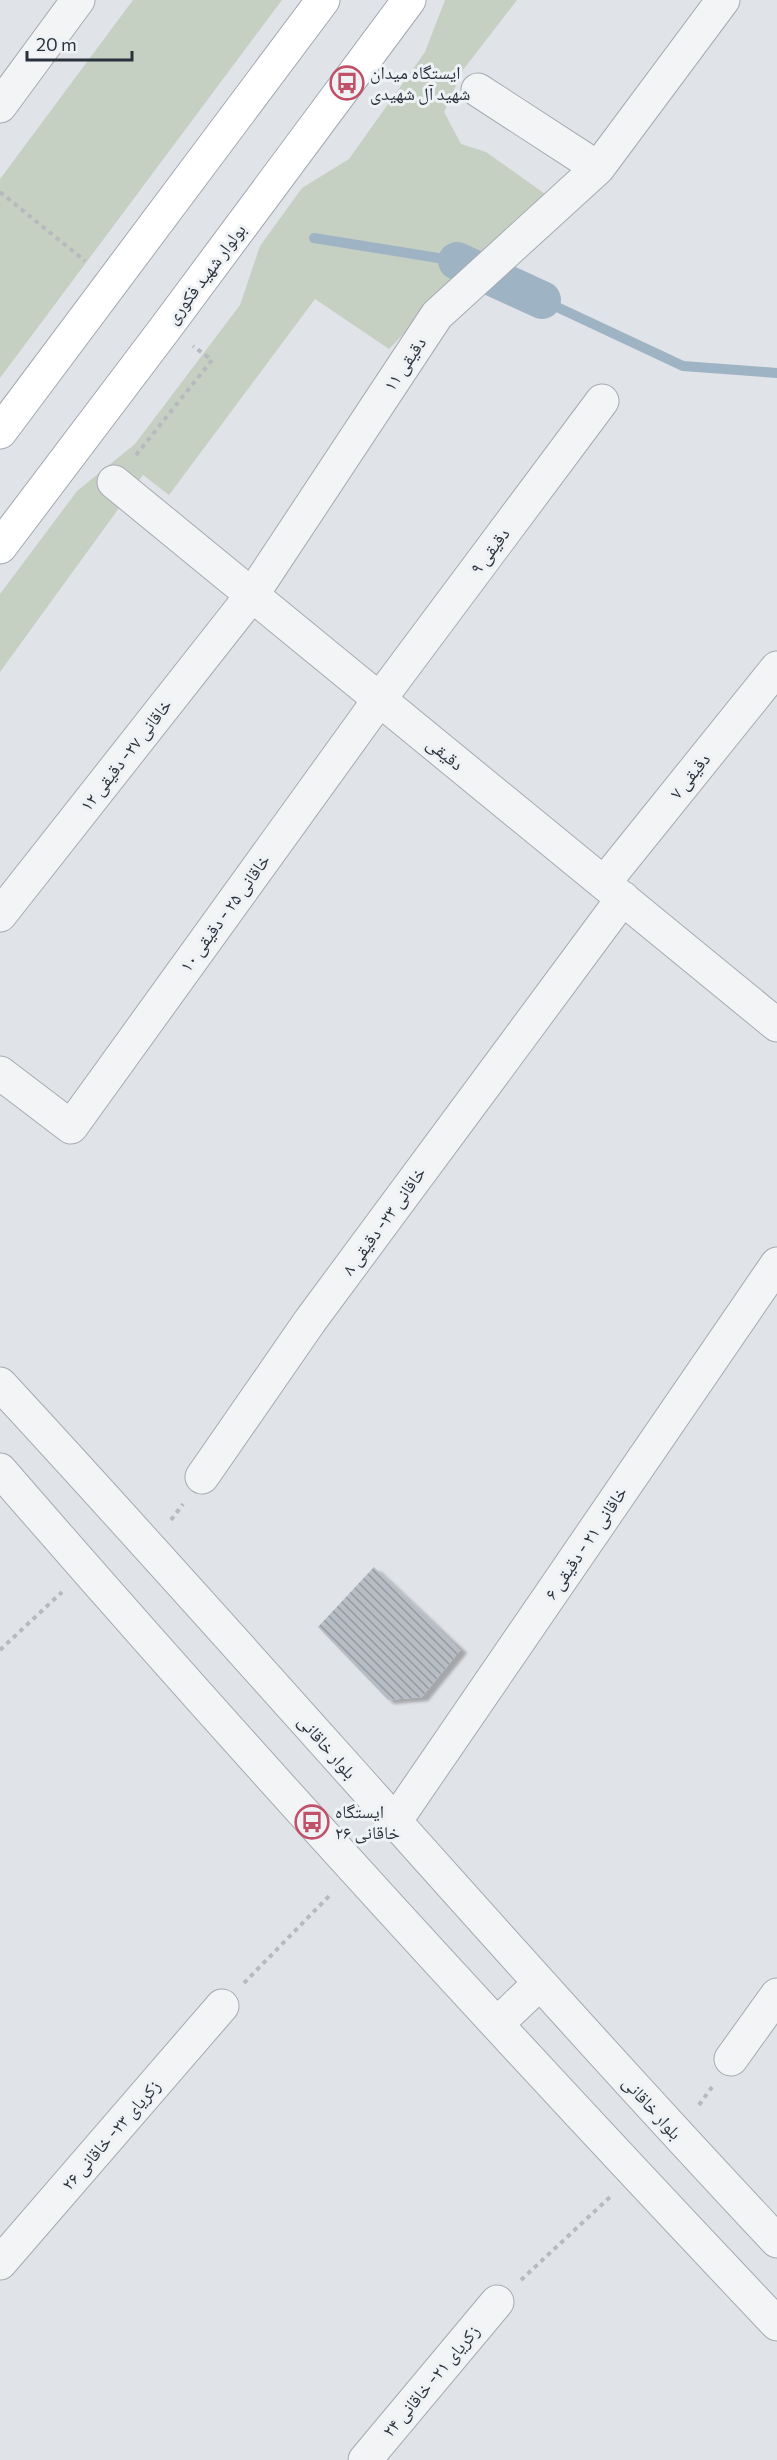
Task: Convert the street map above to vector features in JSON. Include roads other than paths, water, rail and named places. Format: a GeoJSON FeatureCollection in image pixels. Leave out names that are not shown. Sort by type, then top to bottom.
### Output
{"type":"FeatureCollection","features":[{"type":"Feature","properties":{"kind":"main road"},"geometry":{"type":"LineString","coordinates":[[0,432],[323,0]]}},
{"type":"Feature","properties":{"kind":"main road","name":"بولوار شهید فکوری"},"geometry":{"type":"LineString","coordinates":[[0,547],[409,0]]}},
{"type":"Feature","properties":{"kind":"street"},"geometry":{"type":"LineString","coordinates":[[4,93],[78,0]]}},
{"type":"Feature","properties":{"kind":"street","name":"دقیقی ۱۱"},"geometry":{"type":"LineString","coordinates":[[252,595],[437,315],[598,168],[723,0]]}},
{"type":"Feature","properties":{"kind":"street"},"geometry":{"type":"LineString","coordinates":[[478,90],[598,168]]}},
{"type":"Feature","properties":{"kind":"street","name":"دقیقی ۹"},"geometry":{"type":"LineString","coordinates":[[379,700],[602,401]]}},
{"type":"Feature","properties":{"kind":"street","name":"دقیقی"},"geometry":{"type":"LineString","coordinates":[[114,483],[777,1024]]}},
{"type":"Feature","properties":{"kind":"street","name":"خاقانی ۲۷- دقیقی ۱۲"},"geometry":{"type":"LineString","coordinates":[[0,915],[252,595]]}},
{"type":"Feature","properties":{"kind":"street","name":"دقیقی ۷"},"geometry":{"type":"LineString","coordinates":[[613,891],[777,668]]}},
{"type":"Feature","properties":{"kind":"street","name":"خاقانی ۲۵ - دقیقی ۱۰"},"geometry":{"type":"LineString","coordinates":[[0,1073],[71,1127],[379,700]]}},
{"type":"Feature","properties":{"kind":"street","name":"خاقانی ۲۳- دقیقی ۸"},"geometry":{"type":"LineString","coordinates":[[202,1477],[613,891]]}},
{"type":"Feature","properties":{"kind":"street","name":"خاقانی ۲۱ - دقیقی ۶"},"geometry":{"type":"LineString","coordinates":[[394,1823],[777,1264]]}},
{"type":"Feature","properties":{"kind":"street","name":"بلوار خاقانی"},"geometry":{"type":"LineString","coordinates":[[0,1384],[152,1548],[394,1823],[677,2135],[777,2241]]}},
{"type":"Feature","properties":{"kind":"street"},"geometry":{"type":"LineString","coordinates":[[0,1470],[354,1870],[777,2324]]}},
{"type":"Feature","properties":{"kind":"street"},"geometry":{"type":"LineString","coordinates":[[497,2024],[540,1983]]}},
{"type":"Feature","properties":{"kind":"street"},"geometry":{"type":"LineString","coordinates":[[731,2060],[777,1995]]}},
{"type":"Feature","properties":{"kind":"street","name":"زکریای ۲۳- خاقانی ۲۶"},"geometry":{"type":"LineString","coordinates":[[0,2263],[222,2006]]}},
{"type":"Feature","properties":{"kind":"street","name":"زکریای ۲۱- خاقانی ۲۴"},"geometry":{"type":"LineString","coordinates":[[365,2460],[497,2302]]}},
{"type":"Feature","properties":{"kind":"waterway"},"geometry":{"type":"LineString","coordinates":[[314,238],[457,261]]}},
{"type":"Feature","properties":{"kind":"waterway"},"geometry":{"type":"LineString","coordinates":[[457,261],[542,300]]}},
{"type":"Feature","properties":{"kind":"waterway"},"geometry":{"type":"LineString","coordinates":[[542,300],[683,366],[777,373]]}},
{"type":"Feature","properties":{"kind":"place","name":"ایستگاه میدان شهید آل شهیدی"},"geometry":{"type":"Point","coordinates":[347,83]}},
{"type":"Feature","properties":{"kind":"place","name":"ایستگاه خاقانی ٢۶"},"geometry":{"type":"Point","coordinates":[312,1822]}}]}
